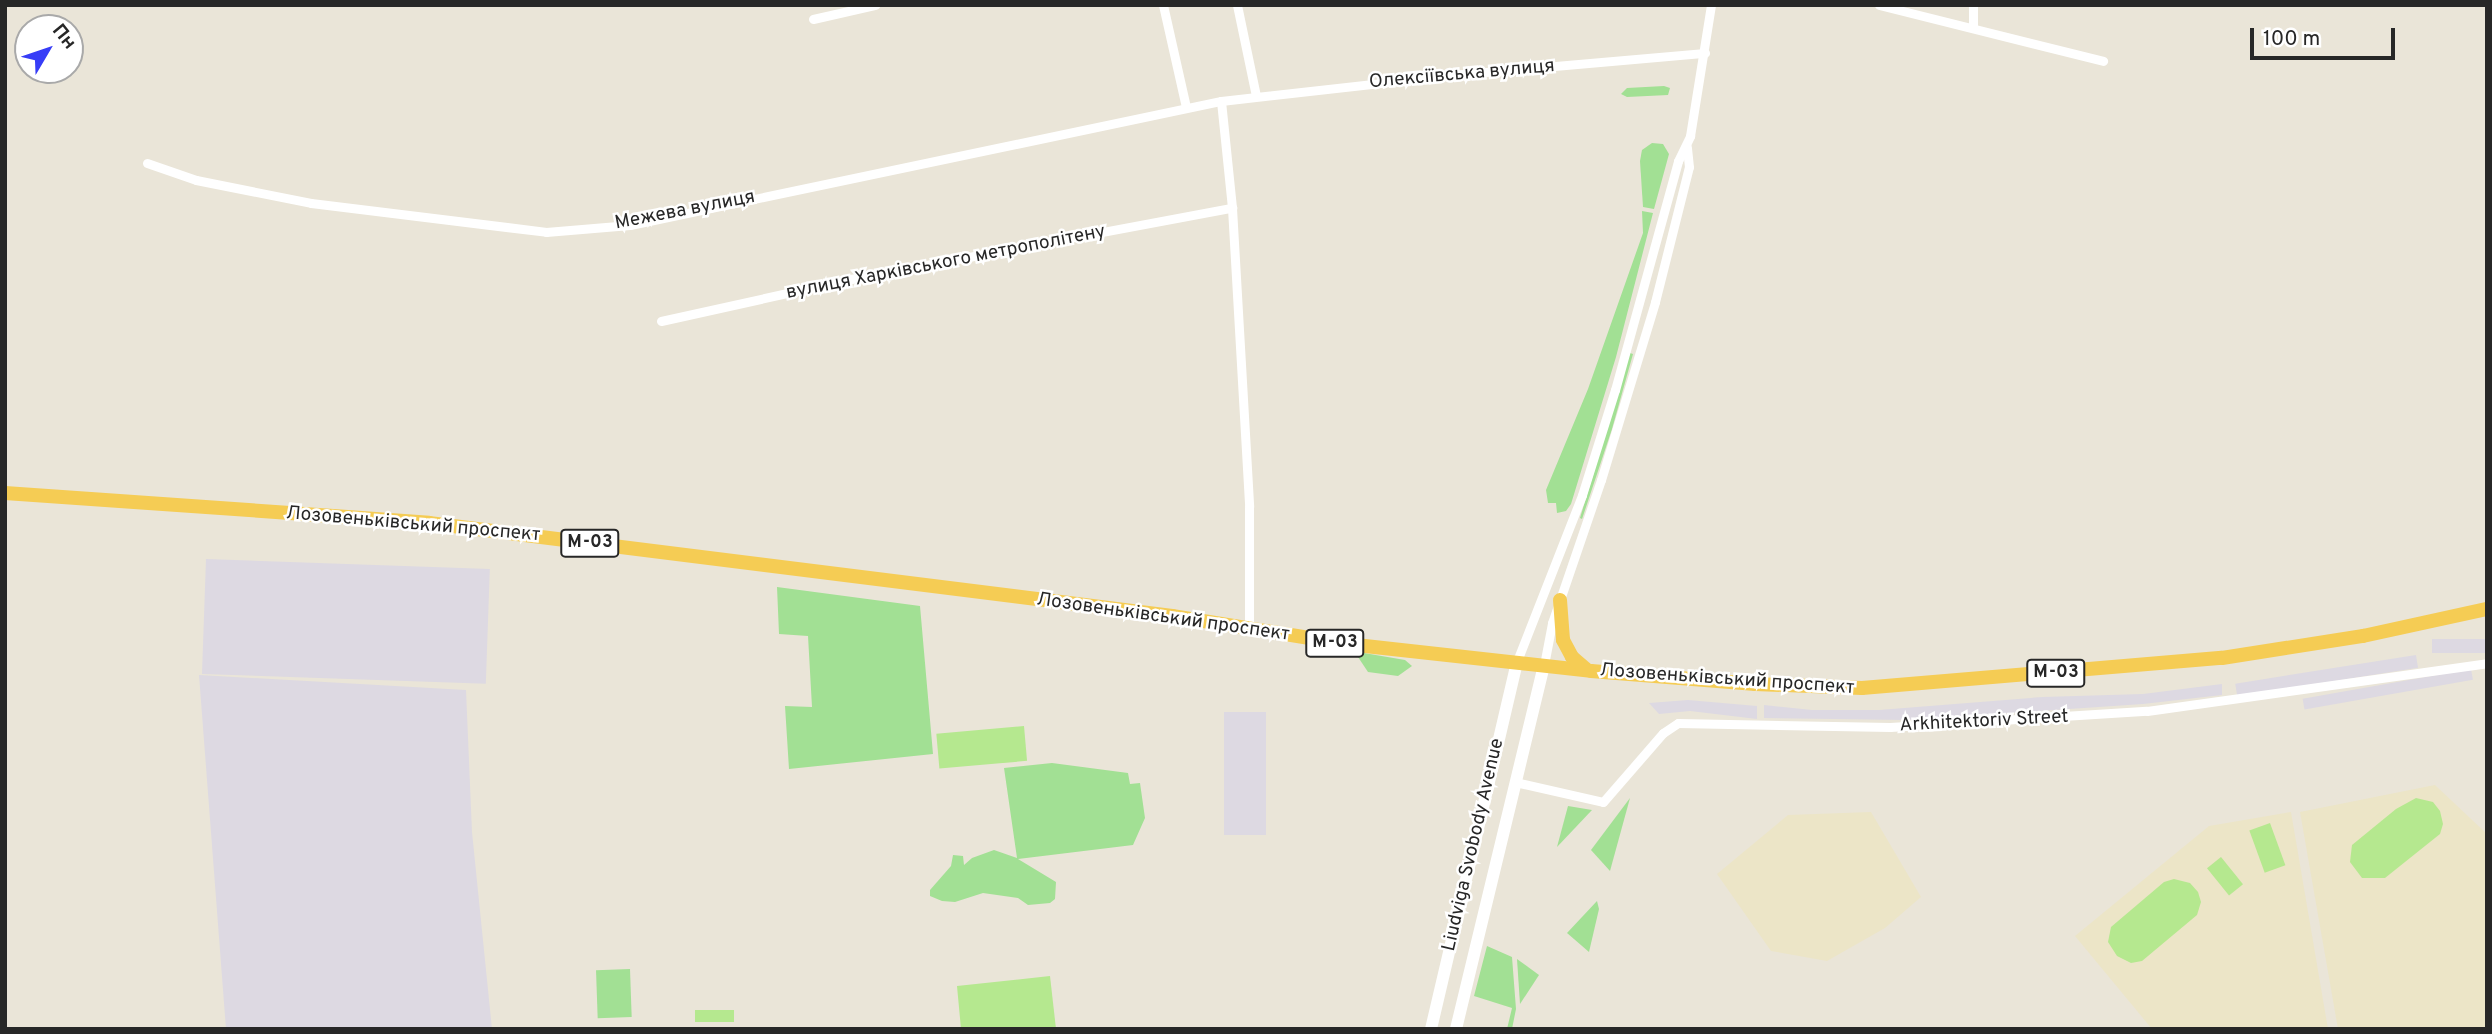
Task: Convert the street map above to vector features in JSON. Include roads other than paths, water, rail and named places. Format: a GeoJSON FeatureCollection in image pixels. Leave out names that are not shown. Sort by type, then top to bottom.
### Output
{"type":"FeatureCollection","features":[{"type":"Feature","properties":{"kind":"highway","name":"Лозовеньківський проспект"},"geometry":{"type":"LineString","coordinates":[[5,494],[429,523],[1172,617],[1249,631],[1422,653],[1517,661],[1588,671],[1769,684],[1861,688],[1904,686],[2255,654],[2363,636],[2487,609]]}},
{"type":"Feature","properties":{"kind":"highway"},"geometry":{"type":"LineString","coordinates":[[1560,600],[1563,640],[1572,657],[1588,671]]}},
{"type":"Feature","properties":{"kind":"main road","name":"Liudviga Svobody Avenue"},"geometry":{"type":"LineString","coordinates":[[1431,1029],[1517,661]]}},
{"type":"Feature","properties":{"kind":"main road","name":"Liudviga Svobody Avenue"},"geometry":{"type":"LineString","coordinates":[[1455,1029],[1544,665]]}},
{"type":"Feature","properties":{"kind":"street"},"geometry":{"type":"LineString","coordinates":[[813,19],[874,5]]}},
{"type":"Feature","properties":{"kind":"street"},"geometry":{"type":"LineString","coordinates":[[1163,5],[1186,107]]}},
{"type":"Feature","properties":{"kind":"street"},"geometry":{"type":"LineString","coordinates":[[1237,5],[1256,96]]}},
{"type":"Feature","properties":{"kind":"street"},"geometry":{"type":"LineString","coordinates":[[1517,661],[1592,464],[1678,160],[1686,146],[1711,5]]}},
{"type":"Feature","properties":{"kind":"street"},"geometry":{"type":"LineString","coordinates":[[1879,5],[2103,61]]}},
{"type":"Feature","properties":{"kind":"street"},"geometry":{"type":"LineString","coordinates":[[1973,5],[1973,27]]}},
{"type":"Feature","properties":{"kind":"street","name":"Олексіївська вулиця"},"geometry":{"type":"LineString","coordinates":[[1221,102],[1452,75],[1704,53]]}},
{"type":"Feature","properties":{"kind":"street"},"geometry":{"type":"LineString","coordinates":[[1221,102],[1232,208],[1249,507],[1249,631]]}},
{"type":"Feature","properties":{"kind":"street","name":"Межева вулиця"},"geometry":{"type":"LineString","coordinates":[[147,163],[196,180],[311,203],[546,232],[629,225],[1186,107],[1221,102]]}},
{"type":"Feature","properties":{"kind":"street"},"geometry":{"type":"LineString","coordinates":[[1544,665],[1560,600],[1655,302],[1689,167],[1686,146]]}},
{"type":"Feature","properties":{"kind":"street","name":"вулиця Харківського метрополітену"},"geometry":{"type":"LineString","coordinates":[[661,321],[851,279],[1232,208]]}},
{"type":"Feature","properties":{"kind":"street"},"geometry":{"type":"LineString","coordinates":[[1564,540],[1579,543]]}},
{"type":"Feature","properties":{"kind":"street","name":"Arkhitektoriv Street"},"geometry":{"type":"LineString","coordinates":[[1515,782],[1603,802],[1663,733],[1678,723],[1890,727],[2135,712],[2487,663]]}}]}
